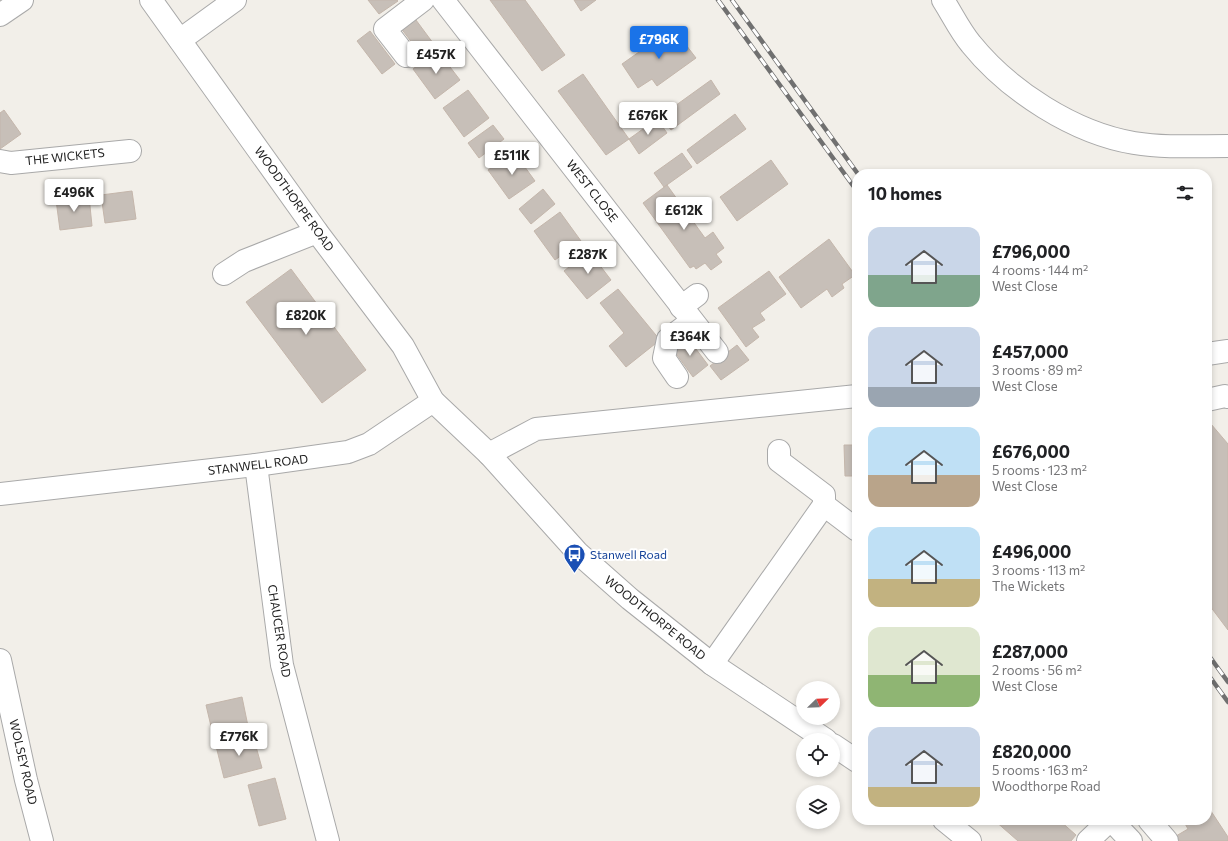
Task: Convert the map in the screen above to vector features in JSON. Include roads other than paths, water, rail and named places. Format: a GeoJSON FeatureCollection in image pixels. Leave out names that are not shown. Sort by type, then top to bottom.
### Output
{"type":"FeatureCollection","features":[{"type":"Feature","properties":{"kind":"street"},"geometry":{"type":"LineString","coordinates":[[0,15],[22,0]]}},
{"type":"Feature","properties":{"kind":"street","name":"WOODTHORPE ROAD"},"geometry":{"type":"LineString","coordinates":[[151,0],[318,232],[403,346],[433,401]]}},
{"type":"Feature","properties":{"kind":"street"},"geometry":{"type":"LineString","coordinates":[[180,40],[235,0]]}},
{"type":"Feature","properties":{"kind":"street"},"geometry":{"type":"LineString","coordinates":[[406,56],[385,29],[423,0]]}},
{"type":"Feature","properties":{"kind":"street","name":"WEST CLOSE"},"geometry":{"type":"LineString","coordinates":[[443,0],[692,312],[717,352]]}},
{"type":"Feature","properties":{"kind":"street"},"geometry":{"type":"LineString","coordinates":[[943,0],[970,44],[1018,90],[1074,124],[1108,137],[1133,143],[1167,147],[1228,146]]}},
{"type":"Feature","properties":{"kind":"street","name":"THE WICKETS"},"geometry":{"type":"LineString","coordinates":[[0,161],[11,163],[130,151]]}},
{"type":"Feature","properties":{"kind":"street"},"geometry":{"type":"LineString","coordinates":[[224,274],[244,261],[318,232]]}},
{"type":"Feature","properties":{"kind":"street"},"geometry":{"type":"LineString","coordinates":[[677,376],[664,358],[668,339],[692,312]]}},
{"type":"Feature","properties":{"kind":"street"},"geometry":{"type":"LineString","coordinates":[[1212,353],[1228,351]]}},
{"type":"Feature","properties":{"kind":"street"},"geometry":{"type":"LineString","coordinates":[[1212,399],[1225,396],[1228,397]]}},
{"type":"Feature","properties":{"kind":"street"},"geometry":{"type":"LineString","coordinates":[[433,401],[489,454],[536,429],[852,397]]}},
{"type":"Feature","properties":{"kind":"street","name":"STANWELL ROAD"},"geometry":{"type":"LineString","coordinates":[[0,494],[256,466],[348,452],[369,444],[433,401]]}},
{"type":"Feature","properties":{"kind":"street"},"geometry":{"type":"LineString","coordinates":[[712,664],[824,505],[824,495],[780,461],[779,451]]}},
{"type":"Feature","properties":{"kind":"street","name":"WOODTHORPE ROAD"},"geometry":{"type":"LineString","coordinates":[[489,454],[578,552],[630,599],[712,664],[816,733]]}},
{"type":"Feature","properties":{"kind":"street","name":"CHAUCER ROAD"},"geometry":{"type":"LineString","coordinates":[[256,466],[282,665],[328,841]]}},
{"type":"Feature","properties":{"kind":"street"},"geometry":{"type":"LineString","coordinates":[[824,505],[852,526]]}},
{"type":"Feature","properties":{"kind":"street","name":"WOLSEY ROAD"},"geometry":{"type":"LineString","coordinates":[[0,660],[26,780],[42,841]]}},
{"type":"Feature","properties":{"kind":"street"},"geometry":{"type":"LineString","coordinates":[[840,749],[852,757]]}},
{"type":"Feature","properties":{"kind":"street"},"geometry":{"type":"LineString","coordinates":[[950,825],[970,841]]}},
{"type":"Feature","properties":{"kind":"street"},"geometry":{"type":"LineString","coordinates":[[1088,841],[1106,825]]}},
{"type":"Feature","properties":{"kind":"street"},"geometry":{"type":"LineString","coordinates":[[1116,825],[1131,841]]}},
{"type":"Feature","properties":{"kind":"street"},"geometry":{"type":"LineString","coordinates":[[1153,825],[1166,841]]}},
{"type":"Feature","properties":{"kind":"railway"},"geometry":{"type":"LineString","coordinates":[[718,0],[852,184]]}},
{"type":"Feature","properties":{"kind":"railway"},"geometry":{"type":"LineString","coordinates":[[732,0],[854,169]]}},
{"type":"Feature","properties":{"kind":"railway"},"geometry":{"type":"LineString","coordinates":[[1212,660],[1228,682]]}},
{"type":"Feature","properties":{"kind":"railway"},"geometry":{"type":"LineString","coordinates":[[1212,680],[1228,702]]}},
{"type":"Feature","properties":{"kind":"place","name":"Stanwell Road"},"geometry":{"type":"Point","coordinates":[574,574]}}]}
